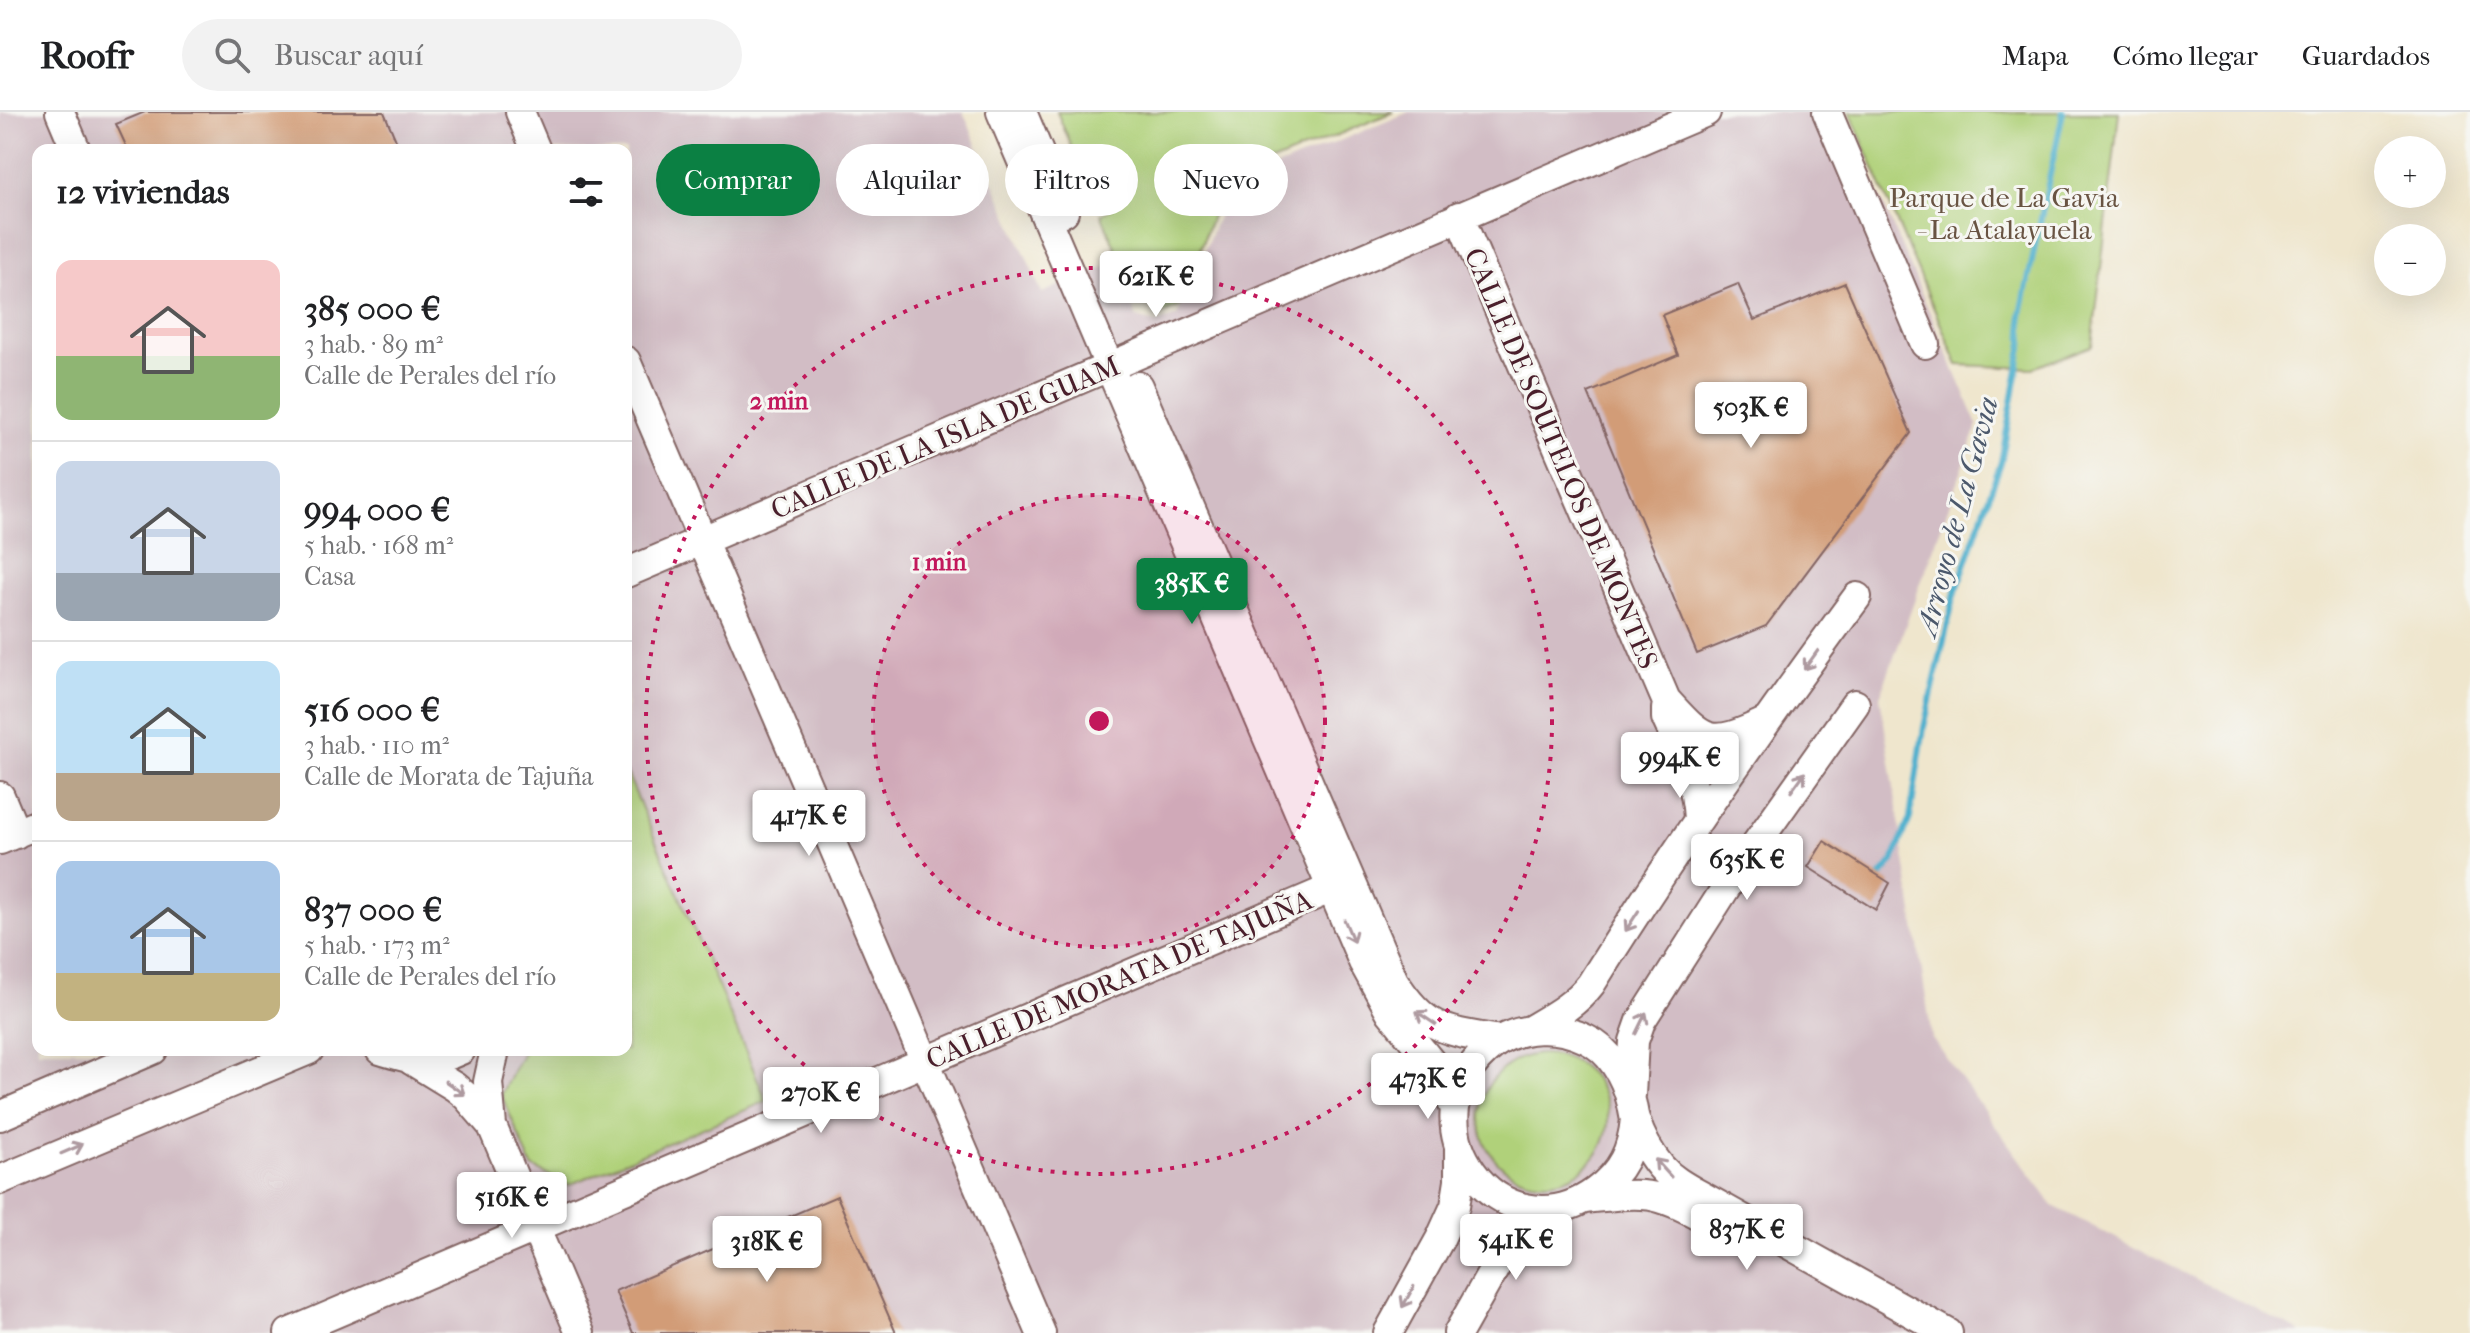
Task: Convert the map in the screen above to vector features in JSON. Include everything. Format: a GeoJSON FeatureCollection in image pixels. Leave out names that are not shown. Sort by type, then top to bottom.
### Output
{"type":"FeatureCollection","features":[{"type":"Feature","properties":{"kind":"street"},"geometry":{"type":"LineString","coordinates":[[60,112],[73,144]]}},
{"type":"Feature","properties":{"kind":"street"},"geometry":{"type":"LineString","coordinates":[[520,112],[533,144]]}},
{"type":"Feature","properties":{"kind":"street"},"geometry":{"type":"LineString","coordinates":[[1001,112],[1118,363],[1394,981],[1413,1009],[1425,1019],[1452,1031],[1500,1040]]}},
{"type":"Feature","properties":{"kind":"street"},"geometry":{"type":"LineString","coordinates":[[1022,112],[1118,363],[1332,888],[1374,984],[1391,1013],[1440,1073],[1454,1107]]}},
{"type":"Feature","properties":{"kind":"street","name":"CALLE DE LA ISLA DE GUAM"},"geometry":{"type":"LineString","coordinates":[[632,570],[1706,112]]}},
{"type":"Feature","properties":{"kind":"street"},"geometry":{"type":"LineString","coordinates":[[1827,112],[1925,344]]}},
{"type":"Feature","properties":{"kind":"street","name":"CALLE DE SOUTELOS DE MONTES"},"geometry":{"type":"LineString","coordinates":[[1459,216],[1666,700],[1683,721],[1702,735],[1715,738],[1737,735],[1765,722]]}},
{"type":"Feature","properties":{"kind":"street"},"geometry":{"type":"LineString","coordinates":[[632,375],[1041,1333]]}},
{"type":"Feature","properties":{"kind":"street"},"geometry":{"type":"LineString","coordinates":[[1388,1333],[1455,1206],[1459,1147],[1454,1107],[1459,1087],[1469,1069],[1483,1052],[1500,1040],[1530,1030],[1582,997],[1698,819],[1857,597]]}},
{"type":"Feature","properties":{"kind":"street","name":"CALLE DE SOUTELOS DE MONTES"},"geometry":{"type":"LineString","coordinates":[[1666,700],[1666,718],[1690,770],[1697,794],[1698,819]]}},
{"type":"Feature","properties":{"kind":"street"},"geometry":{"type":"LineString","coordinates":[[1459,1147],[1469,1168],[1485,1188],[1503,1200],[1522,1207],[1552,1210],[1571,1206],[1606,1184],[1622,1164],[1632,1142],[1634,1041],[1641,1021],[1734,875],[1855,704]]}},
{"type":"Feature","properties":{"kind":"street"},"geometry":{"type":"LineString","coordinates":[[0,796],[18,832]]}},
{"type":"Feature","properties":{"kind":"street","name":"CALLE DE MORATA DE TAJUÑA"},"geometry":{"type":"LineString","coordinates":[[289,1333],[1332,888]]}},
{"type":"Feature","properties":{"kind":"street"},"geometry":{"type":"LineString","coordinates":[[1530,1030],[1573,1033],[1606,1053],[1621,1074],[1652,1155],[1670,1176],[1948,1333]]}},
{"type":"Feature","properties":{"kind":"street"},"geometry":{"type":"LineString","coordinates":[[0,1116],[139,1056]]}},
{"type":"Feature","properties":{"kind":"street"},"geometry":{"type":"LineString","coordinates":[[0,1180],[295,1056]]}},
{"type":"Feature","properties":{"kind":"street"},"geometry":{"type":"LineString","coordinates":[[399,1056],[411,1060],[455,1087],[492,1126]]}},
{"type":"Feature","properties":{"kind":"street"},"geometry":{"type":"LineString","coordinates":[[411,1060],[431,1060],[443,1056]]}},
{"type":"Feature","properties":{"kind":"street"},"geometry":{"type":"LineString","coordinates":[[494,1056],[488,1082],[492,1126],[580,1333]]}},
{"type":"Feature","properties":{"kind":"street"},"geometry":{"type":"LineString","coordinates":[[1585,1199],[1643,1194],[1671,1200],[1911,1333]]}},
{"type":"Feature","properties":{"kind":"street"},"geometry":{"type":"LineString","coordinates":[[1458,1333],[1501,1257],[1524,1231],[1552,1210]]}},
{"type":"Feature","properties":{"kind":"shaded area"},"geometry":{"type":"Polygon","coordinates":[[[0,112],[963,112],[977,144],[836,144],[836,216],[989,216],[989,172],[1005,208],[1005,216],[1008,216],[1042,293],[1115,262],[1137,318],[1156,323],[1177,316],[1219,216],[1288,216],[1288,162],[1409,112],[1844,112],[1978,425],[1880,696],[1932,1038],[2053,1206],[2302,1333],[0,1333],[0,112]]]}},
{"type":"Feature","properties":{"kind":"green space"},"geometry":{"type":"Polygon","coordinates":[[[1057,112],[1393,112],[1288,155],[1288,144],[1154,144],[1154,216],[1212,216],[1180,306],[1160,315],[1153,301],[1148,303],[1144,294],[1139,296],[1102,216],[1138,216],[1138,144],[1070,144],[1057,112]]]}},
{"type":"Feature","properties":{"kind":"green space","name":"Parque de La Gavia - La Atalayuela"},"geometry":{"type":"Polygon","coordinates":[[[1850,112],[2119,112],[2092,346],[2033,368],[1958,365],[1850,112]]]}},
{"type":"Feature","properties":{"kind":"green space"},"geometry":{"type":"Polygon","coordinates":[[[632,785],[767,1101],[569,1185],[532,1167],[501,1094],[521,1056],[632,1056],[632,785]]]}},
{"type":"Feature","properties":{"kind":"green space"},"geometry":{"type":"Polygon","coordinates":[[[1544,1054],[1568,1059],[1589,1073],[1603,1094],[1608,1118],[1603,1142],[1589,1163],[1568,1177],[1544,1182],[1520,1177],[1499,1163],[1485,1142],[1480,1118],[1485,1094],[1499,1073],[1520,1059],[1544,1054]]]}},
{"type":"Feature","properties":{"kind":"building"},"geometry":{"type":"Polygon","coordinates":[[[145,112],[384,112],[397,144],[125,144],[116,124],[145,112]]]}},
{"type":"Feature","properties":{"kind":"building"},"geometry":{"type":"Polygon","coordinates":[[[1845,283],[1911,433],[1766,626],[1697,654],[1588,393],[1678,355],[1662,315],[1738,284],[1754,320],[1845,283]]]}},
{"type":"Feature","properties":{"kind":"building"},"geometry":{"type":"Polygon","coordinates":[[[1824,841],[1890,883],[1876,910],[1808,867],[1824,841]]]}},
{"type":"Feature","properties":{"kind":"building"},"geometry":{"type":"Polygon","coordinates":[[[837,1196],[896,1333],[633,1333],[615,1291],[837,1196]]]}},
{"type":"Feature","properties":{"kind":"waterway","name":"Arroyo de La Gavia"},"geometry":{"type":"LineString","coordinates":[[1880,877],[1893,861],[1910,818],[1924,727],[1954,597],[2001,462],[2023,342],[2021,314],[2063,112]]}}]}
